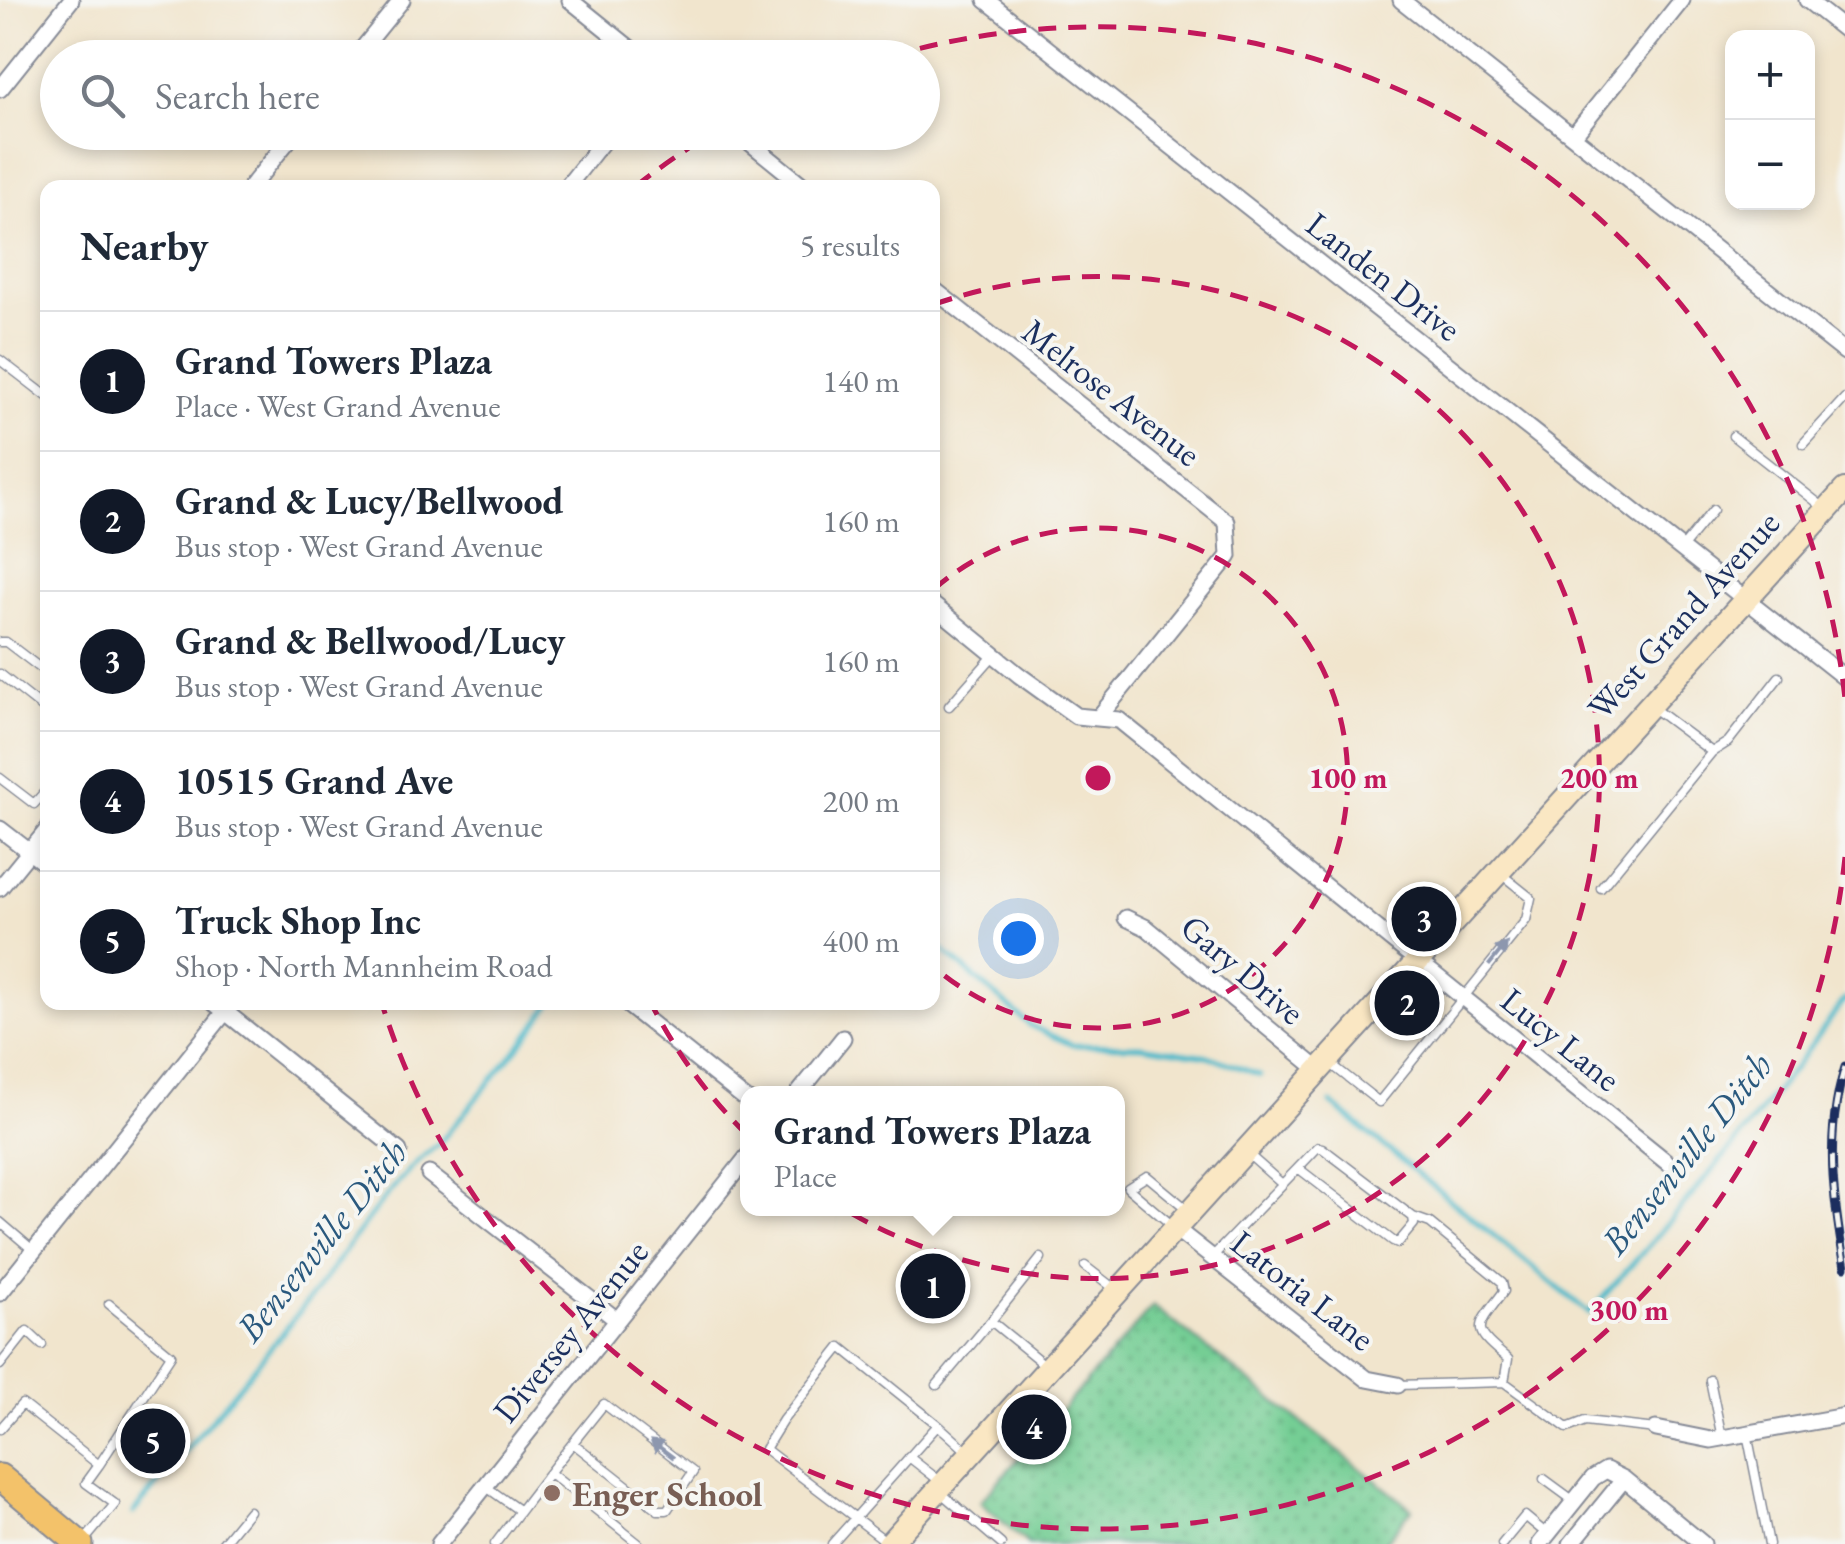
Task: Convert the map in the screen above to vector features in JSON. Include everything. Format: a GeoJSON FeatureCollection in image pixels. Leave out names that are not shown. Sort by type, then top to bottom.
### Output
{"type":"FeatureCollection","features":[{"type":"Feature","properties":{"kind":"main road","name":"West Grand Avenue"},"geometry":{"type":"LineString","coordinates":[[889,1544],[1845,490]]}},
{"type":"Feature","properties":{"kind":"main road"},"geometry":{"type":"LineString","coordinates":[[0,1477],[81,1544]]}},
{"type":"Feature","properties":{"kind":"street"},"geometry":{"type":"LineString","coordinates":[[0,88],[71,0]]}},
{"type":"Feature","properties":{"kind":"street"},"geometry":{"type":"LineString","coordinates":[[370,40],[402,0]]}},
{"type":"Feature","properties":{"kind":"street"},"geometry":{"type":"LineString","coordinates":[[570,0],[620,40]]}},
{"type":"Feature","properties":{"kind":"street","name":"Landen Drive"},"geometry":{"type":"LineString","coordinates":[[986,0],[1845,678]]}},
{"type":"Feature","properties":{"kind":"street"},"geometry":{"type":"LineString","coordinates":[[1401,0],[1845,352]]}},
{"type":"Feature","properties":{"kind":"street"},"geometry":{"type":"LineString","coordinates":[[1573,136],[1682,0]]}},
{"type":"Feature","properties":{"kind":"street"},"geometry":{"type":"LineString","coordinates":[[1807,0],[1845,30]]}},
{"type":"Feature","properties":{"kind":"street"},"geometry":{"type":"LineString","coordinates":[[256,180],[280,150]]}},
{"type":"Feature","properties":{"kind":"street"},"geometry":{"type":"LineString","coordinates":[[572,180],[596,150]]}},
{"type":"Feature","properties":{"kind":"street"},"geometry":{"type":"LineString","coordinates":[[758,150],[796,180]]}},
{"type":"Feature","properties":{"kind":"street","name":"Melrose Avenue"},"geometry":{"type":"LineString","coordinates":[[940,294],[1227,522],[1230,556],[1099,717]]}},
{"type":"Feature","properties":{"kind":"street","name":"Lucy Lane"},"geometry":{"type":"LineString","coordinates":[[940,610],[1076,716],[1119,720],[1668,1163]]}},
{"type":"Feature","properties":{"kind":"street"},"geometry":{"type":"LineString","coordinates":[[0,829],[40,860]]}},
{"type":"Feature","properties":{"kind":"street"},"geometry":{"type":"LineString","coordinates":[[0,888],[40,838]]}},
{"type":"Feature","properties":{"kind":"street","name":"Gary Drive"},"geometry":{"type":"LineString","coordinates":[[1126,918],[1147,928],[1323,1066]]}},
{"type":"Feature","properties":{"kind":"street"},"geometry":{"type":"LineString","coordinates":[[0,1293],[221,1010]]}},
{"type":"Feature","properties":{"kind":"street"},"geometry":{"type":"LineString","coordinates":[[229,1010],[399,1152]]}},
{"type":"Feature","properties":{"kind":"street"},"geometry":{"type":"LineString","coordinates":[[634,1010],[740,1095]]}},
{"type":"Feature","properties":{"kind":"street"},"geometry":{"type":"LineString","coordinates":[[804,1086],[843,1038]]}},
{"type":"Feature","properties":{"kind":"street","name":"Diversey Avenue"},"geometry":{"type":"LineString","coordinates":[[439,1544],[740,1166]]}},
{"type":"Feature","properties":{"kind":"street"},"geometry":{"type":"LineString","coordinates":[[429,1174],[617,1320]]}},
{"type":"Feature","properties":{"kind":"street","name":"Latoria Lane"},"geometry":{"type":"LineString","coordinates":[[1184,1221],[1212,1257],[1368,1379],[1398,1385]]}},
{"type":"Feature","properties":{"kind":"street"},"geometry":{"type":"LineString","coordinates":[[1656,1429],[1711,1440],[1845,1416]]}},
{"type":"Feature","properties":{"kind":"street"},"geometry":{"type":"LineString","coordinates":[[1544,1539],[1593,1478],[1606,1470],[1624,1479],[1704,1544]]}},
{"type":"Feature","properties":{"kind":"street"},"geometry":{"type":"LineString","coordinates":[[1571,1544],[1624,1479]]}},
{"type":"Feature","properties":{"kind":"lane"},"geometry":{"type":"LineString","coordinates":[[0,360],[40,391]]}},
{"type":"Feature","properties":{"kind":"lane"},"geometry":{"type":"LineString","coordinates":[[1804,444],[1845,398]]}},
{"type":"Feature","properties":{"kind":"lane"},"geometry":{"type":"LineString","coordinates":[[1733,436],[1826,510]]}},
{"type":"Feature","properties":{"kind":"lane"},"geometry":{"type":"LineString","coordinates":[[1681,549],[1713,510]]}},
{"type":"Feature","properties":{"kind":"lane"},"geometry":{"type":"LineString","coordinates":[[0,642],[6,642],[40,668]]}},
{"type":"Feature","properties":{"kind":"lane"},"geometry":{"type":"LineString","coordinates":[[949,706],[994,654]]}},
{"type":"Feature","properties":{"kind":"lane"},"geometry":{"type":"LineString","coordinates":[[0,674],[40,706]]}},
{"type":"Feature","properties":{"kind":"lane"},"geometry":{"type":"LineString","coordinates":[[1601,888],[1779,677]]}},
{"type":"Feature","properties":{"kind":"lane"},"geometry":{"type":"LineString","coordinates":[[1649,705],[1712,752]]}},
{"type":"Feature","properties":{"kind":"lane"},"geometry":{"type":"LineString","coordinates":[[0,778],[34,804],[40,797]]}},
{"type":"Feature","properties":{"kind":"lane"},"geometry":{"type":"LineString","coordinates":[[1323,1066],[1380,1102],[1526,920],[1530,898],[1498,872]]}},
{"type":"Feature","properties":{"kind":"lane"},"geometry":{"type":"LineString","coordinates":[[1212,1257],[1318,1147],[1322,1148],[1414,1217],[1430,1223],[1502,1282],[1504,1290],[1480,1322],[1479,1330],[1482,1338],[1508,1359],[1504,1382]]}},
{"type":"Feature","properties":{"kind":"lane"},"geometry":{"type":"LineString","coordinates":[[1246,1152],[1282,1184]]}},
{"type":"Feature","properties":{"kind":"lane"},"geometry":{"type":"LineString","coordinates":[[1298,1168],[1393,1241],[1398,1243],[1414,1224],[1414,1217]]}},
{"type":"Feature","properties":{"kind":"lane"},"geometry":{"type":"LineString","coordinates":[[1128,1188],[1147,1176],[1184,1221]]}},
{"type":"Feature","properties":{"kind":"lane"},"geometry":{"type":"LineString","coordinates":[[1125,1186],[1184,1221]]}},
{"type":"Feature","properties":{"kind":"lane"},"geometry":{"type":"LineString","coordinates":[[0,1222],[34,1251]]}},
{"type":"Feature","properties":{"kind":"lane"},"geometry":{"type":"LineString","coordinates":[[938,1386],[1040,1258]]}},
{"type":"Feature","properties":{"kind":"lane"},"geometry":{"type":"LineString","coordinates":[[1085,1266],[1119,1292]]}},
{"type":"Feature","properties":{"kind":"lane"},"geometry":{"type":"LineString","coordinates":[[81,1544],[115,1504],[86,1482],[171,1355],[109,1304]]}},
{"type":"Feature","properties":{"kind":"lane"},"geometry":{"type":"LineString","coordinates":[[991,1321],[1049,1369]]}},
{"type":"Feature","properties":{"kind":"lane"},"geometry":{"type":"LineString","coordinates":[[1,1362],[27,1332],[42,1345]]}},
{"type":"Feature","properties":{"kind":"lane"},"geometry":{"type":"LineString","coordinates":[[889,1544],[765,1450],[783,1420],[840,1347],[971,1454]]}},
{"type":"Feature","properties":{"kind":"lane"},"geometry":{"type":"LineString","coordinates":[[1710,1380],[1722,1438]]}},
{"type":"Feature","properties":{"kind":"lane"},"geometry":{"type":"LineString","coordinates":[[1398,1385],[1504,1382],[1567,1428],[1585,1421],[1656,1429]]}},
{"type":"Feature","properties":{"kind":"lane"},"geometry":{"type":"LineString","coordinates":[[0,1429],[22,1404],[99,1464]]}},
{"type":"Feature","properties":{"kind":"lane"},"geometry":{"type":"LineString","coordinates":[[496,1544],[550,1472],[573,1443],[604,1404],[693,1472],[667,1510],[658,1510],[573,1443]]}},
{"type":"Feature","properties":{"kind":"lane"},"geometry":{"type":"LineString","coordinates":[[832,1544],[938,1424]]}},
{"type":"Feature","properties":{"kind":"lane"},"geometry":{"type":"LineString","coordinates":[[1747,1433],[1769,1544]]}},
{"type":"Feature","properties":{"kind":"lane"},"geometry":{"type":"LineString","coordinates":[[909,1458],[1002,1544]]}},
{"type":"Feature","properties":{"kind":"lane"},"geometry":{"type":"LineString","coordinates":[[550,1472],[639,1544]]}},
{"type":"Feature","properties":{"kind":"lane"},"geometry":{"type":"LineString","coordinates":[[1544,1479],[1574,1501]]}},
{"type":"Feature","properties":{"kind":"lane"},"geometry":{"type":"LineString","coordinates":[[485,1486],[520,1511]]}},
{"type":"Feature","properties":{"kind":"lane"},"geometry":{"type":"LineString","coordinates":[[222,1544],[249,1511]]}},
{"type":"Feature","properties":{"kind":"lane"},"geometry":{"type":"LineString","coordinates":[[1502,1544],[1524,1516],[1544,1539]]}},
{"type":"Feature","properties":{"kind":"green space"},"geometry":{"type":"Polygon","coordinates":[[[1153,1306],[1412,1509],[1384,1544],[1028,1544],[980,1502],[1153,1306]]]}},
{"type":"Feature","properties":{"kind":"waterway","name":"Bensenville Ditch"},"geometry":{"type":"LineString","coordinates":[[940,948],[1031,1026],[1072,1045],[1141,1046],[1208,1056],[1260,1075]]}},
{"type":"Feature","properties":{"kind":"waterway","name":"Bensenville Ditch"},"geometry":{"type":"LineString","coordinates":[[1331,1103],[1589,1313],[1721,1160],[1845,999]]}},
{"type":"Feature","properties":{"kind":"waterway","name":"Bensenville Ditch"},"geometry":{"type":"LineString","coordinates":[[133,1513],[292,1321],[389,1193],[438,1145],[546,1010]]}},
{"type":"Feature","properties":{"kind":"railway"},"geometry":{"type":"LineString","coordinates":[[1845,1067],[1833,1142],[1834,1192],[1845,1267]]}},
{"type":"Feature","properties":{"kind":"place","name":"Grand & Bellwood/Lucy"},"geometry":{"type":"Point","coordinates":[1424,919]}},
{"type":"Feature","properties":{"kind":"place","name":"Grand & Lucy/Bellwood"},"geometry":{"type":"Point","coordinates":[1407,1003]}},
{"type":"Feature","properties":{"kind":"place","name":"Grand Towers Plaza"},"geometry":{"type":"Point","coordinates":[933,1286]}},
{"type":"Feature","properties":{"kind":"place","name":"10515 Grand Ave"},"geometry":{"type":"Point","coordinates":[1034,1427]}},
{"type":"Feature","properties":{"kind":"place","name":"Truck Shop Inc"},"geometry":{"type":"Point","coordinates":[153,1441]}},
{"type":"Feature","properties":{"kind":"place","name":"Enger School"},"geometry":{"type":"Point","coordinates":[552,1493]}}]}
